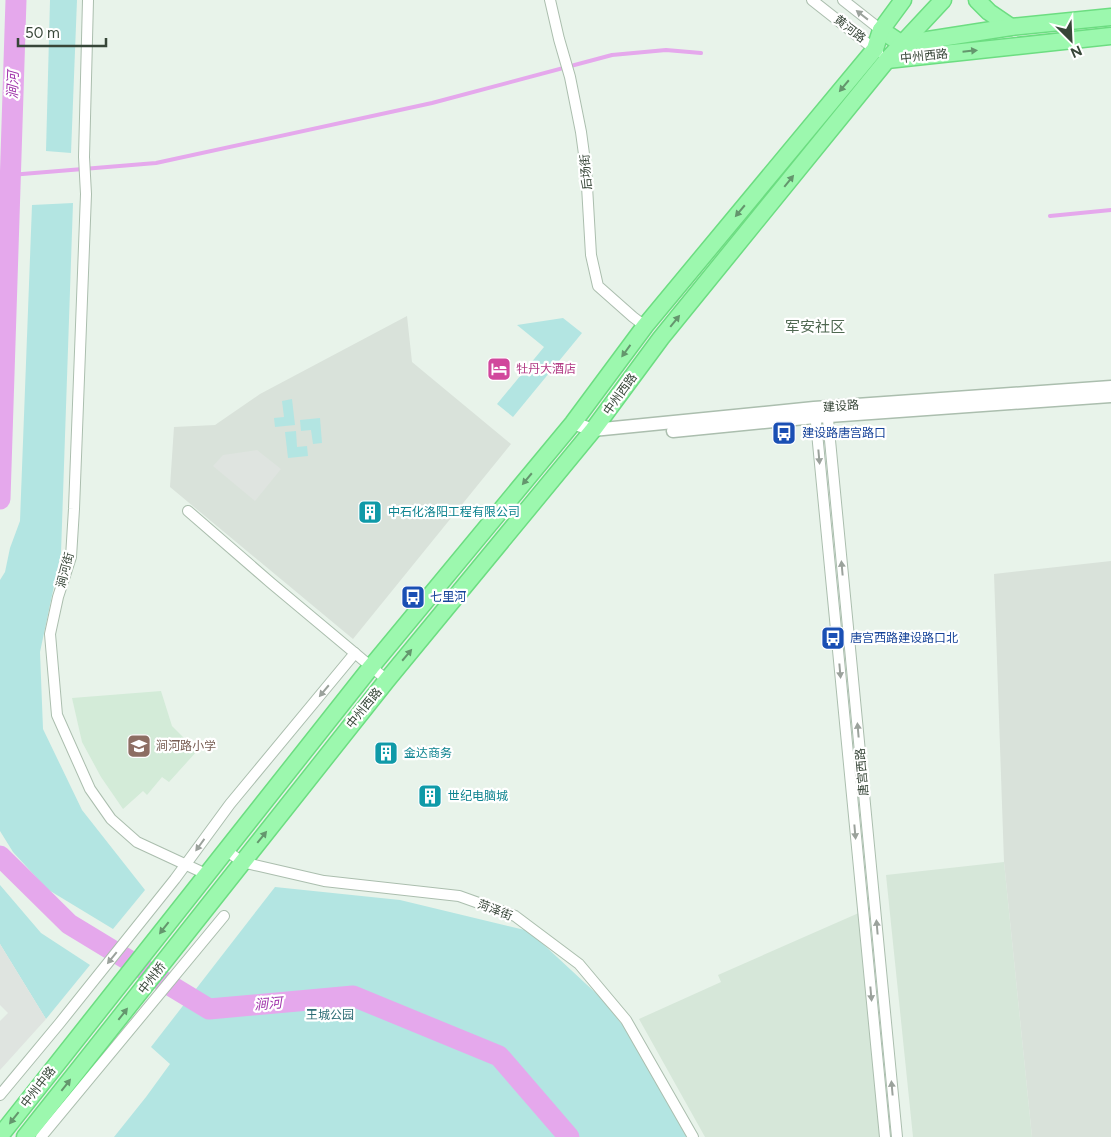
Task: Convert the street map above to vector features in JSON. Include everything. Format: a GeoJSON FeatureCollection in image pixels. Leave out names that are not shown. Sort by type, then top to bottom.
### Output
{"type":"FeatureCollection","features":[{"type":"Feature","properties":{"kind":"main road"},"geometry":{"type":"LineString","coordinates":[[903,0],[881,30],[881,54],[902,44],[943,0]]}},
{"type":"Feature","properties":{"kind":"main road"},"geometry":{"type":"LineString","coordinates":[[977,0],[989,12],[1011,27]]}},
{"type":"Feature","properties":{"kind":"main road","name":"中州西路"},"geometry":{"type":"LineString","coordinates":[[881,30],[902,44],[1011,27],[1111,17]]}},
{"type":"Feature","properties":{"kind":"main road","name":"中州西路"},"geometry":{"type":"LineString","coordinates":[[194,890],[371,667],[573,423],[645,326],[881,54],[1111,36]]}},
{"type":"Feature","properties":{"kind":"main road","name":"中州西路"},"geometry":{"type":"LineString","coordinates":[[210,903],[387,680],[590,435],[661,338],[881,54]]}},
{"type":"Feature","properties":{"kind":"main road","name":"中州桥"},"geometry":{"type":"LineString","coordinates":[[77,1038],[194,890]]}},
{"type":"Feature","properties":{"kind":"main road","name":"中州桥"},"geometry":{"type":"LineString","coordinates":[[99,1056],[210,903]]}},
{"type":"Feature","properties":{"kind":"main road","name":"中州中路"},"geometry":{"type":"LineString","coordinates":[[0,1136],[77,1038]]}},
{"type":"Feature","properties":{"kind":"main road","name":"中州中路"},"geometry":{"type":"LineString","coordinates":[[26,1137],[99,1056]]}},
{"type":"Feature","properties":{"kind":"street","name":"涧河街"},"geometry":{"type":"LineString","coordinates":[[88,0],[84,158],[86,194],[74,509],[71,557],[58,597],[50,634],[57,715],[90,789],[111,819],[137,842],[206,874]]}},
{"type":"Feature","properties":{"kind":"street","name":"后场街"},"geometry":{"type":"LineString","coordinates":[[550,0],[570,77],[583,141],[591,255],[598,286],[645,326]]}},
{"type":"Feature","properties":{"kind":"street","name":"黄河路"},"geometry":{"type":"LineString","coordinates":[[812,0],[881,54]]}},
{"type":"Feature","properties":{"kind":"street","name":"黄河路"},"geometry":{"type":"LineString","coordinates":[[843,0],[881,30]]}},
{"type":"Feature","properties":{"kind":"street","name":"建设路"},"geometry":{"type":"LineString","coordinates":[[573,423],[590,435],[821,412],[1111,387]]}},
{"type":"Feature","properties":{"kind":"street","name":"建设路"},"geometry":{"type":"LineString","coordinates":[[821,412],[1111,396]]}},
{"type":"Feature","properties":{"kind":"street","name":"唐宫西路"},"geometry":{"type":"LineString","coordinates":[[821,412],[885,1137]]}},
{"type":"Feature","properties":{"kind":"street","name":"唐宫西路"},"geometry":{"type":"LineString","coordinates":[[821,412],[897,1137]]}},
{"type":"Feature","properties":{"kind":"street"},"geometry":{"type":"LineString","coordinates":[[188,511],[387,680]]}},
{"type":"Feature","properties":{"kind":"street"},"geometry":{"type":"LineString","coordinates":[[0,1095],[175,879],[230,804],[355,653]]}},
{"type":"Feature","properties":{"kind":"street","name":"菏泽街"},"geometry":{"type":"LineString","coordinates":[[226,850],[242,862],[324,881],[459,896],[515,916],[580,964],[626,1020],[693,1137]]}},
{"type":"Feature","properties":{"kind":"street"},"geometry":{"type":"LineString","coordinates":[[41,1137],[99,1056],[224,916]]}},
{"type":"Feature","properties":{"kind":"shaded area"},"geometry":{"type":"Polygon","coordinates":[[[407,316],[412,362],[511,444],[353,639],[170,487],[174,427],[215,425],[260,394],[407,316]]]}},
{"type":"Feature","properties":{"kind":"shaded area"},"geometry":{"type":"Polygon","coordinates":[[[257,450],[281,469],[255,501],[213,466],[223,455],[257,450]]]}},
{"type":"Feature","properties":{"kind":"shaded area"},"geometry":{"type":"Polygon","coordinates":[[[1111,561],[1111,1137],[1032,1137],[1004,862],[994,574],[1111,561]]]}},
{"type":"Feature","properties":{"kind":"shaded area","name":"涧河路小学"},"geometry":{"type":"Polygon","coordinates":[[[161,691],[172,726],[197,751],[169,782],[162,777],[147,795],[143,791],[123,809],[101,777],[82,742],[72,698],[161,691]]]}},
{"type":"Feature","properties":{"kind":"shaded area"},"geometry":{"type":"Polygon","coordinates":[[[1004,862],[1032,1137],[913,1137],[886,875],[1004,862]]]}},
{"type":"Feature","properties":{"kind":"shaded area"},"geometry":{"type":"Polygon","coordinates":[[[861,912],[893,1137],[705,1137],[639,1019],[721,982],[718,975],[861,912]]]}},
{"type":"Feature","properties":{"kind":"shaded area"},"geometry":{"type":"Polygon","coordinates":[[[0,944],[46,1019],[0,1070],[0,1021],[8,1013],[0,1005],[0,944]]]}},
{"type":"Feature","properties":{"kind":"green space"},"geometry":{"type":"Polygon","coordinates":[[[50,0],[77,0],[71,153],[46,151],[50,0]]]}},
{"type":"Feature","properties":{"kind":"green space"},"geometry":{"type":"Polygon","coordinates":[[[73,203],[61,553],[40,652],[43,729],[82,810],[145,890],[113,929],[47,889],[13,852],[0,831],[0,580],[5,572],[10,548],[20,521],[32,205],[73,203]]]}},
{"type":"Feature","properties":{"kind":"green space"},"geometry":{"type":"Polygon","coordinates":[[[563,318],[582,333],[513,417],[497,404],[544,347],[517,325],[563,318]]]}},
{"type":"Feature","properties":{"kind":"green space"},"geometry":{"type":"Polygon","coordinates":[[[292,399],[295,425],[275,427],[274,418],[284,417],[282,401],[292,399]]]}},
{"type":"Feature","properties":{"kind":"green space"},"geometry":{"type":"Polygon","coordinates":[[[320,418],[322,443],[313,444],[311,430],[301,431],[300,420],[320,418]]]}},
{"type":"Feature","properties":{"kind":"green space"},"geometry":{"type":"Polygon","coordinates":[[[296,431],[297,447],[307,446],[308,456],[288,458],[285,432],[296,431]]]}},
{"type":"Feature","properties":{"kind":"green space"},"geometry":{"type":"Polygon","coordinates":[[[0,885],[41,933],[90,965],[46,1019],[0,944],[0,885]]]}},
{"type":"Feature","properties":{"kind":"green space","name":"王城公园"},"geometry":{"type":"Polygon","coordinates":[[[275,887],[400,900],[529,931],[599,996],[646,1054],[692,1137],[114,1137],[170,1064],[151,1047],[275,887]]]}},
{"type":"Feature","properties":{"kind":"waterway","name":"涧河"},"geometry":{"type":"LineString","coordinates":[[0,499],[16,0]]}},
{"type":"Feature","properties":{"kind":"waterway"},"geometry":{"type":"LineString","coordinates":[[10,175],[156,163],[432,103],[612,55],[666,50],[701,53]]}},
{"type":"Feature","properties":{"kind":"waterway"},"geometry":{"type":"LineString","coordinates":[[1050,216],[1111,210]]}},
{"type":"Feature","properties":{"kind":"waterway","name":"涧河"},"geometry":{"type":"LineString","coordinates":[[0,856],[69,924],[209,1009],[353,996],[499,1056],[569,1137]]}},
{"type":"Feature","properties":{"kind":"place","name":"牡丹大酒店"},"geometry":{"type":"Point","coordinates":[499,369]}},
{"type":"Feature","properties":{"kind":"place","name":"建设路唐宫路口"},"geometry":{"type":"Point","coordinates":[784,433]}},
{"type":"Feature","properties":{"kind":"place","name":"中石化洛阳工程有限公司"},"geometry":{"type":"Point","coordinates":[370,512]}},
{"type":"Feature","properties":{"kind":"place","name":"七里河"},"geometry":{"type":"Point","coordinates":[413,597]}},
{"type":"Feature","properties":{"kind":"place","name":"唐宫西路建设路口北"},"geometry":{"type":"Point","coordinates":[833,638]}},
{"type":"Feature","properties":{"kind":"place","name":"涧河路小学"},"geometry":{"type":"Point","coordinates":[139,746]}},
{"type":"Feature","properties":{"kind":"place","name":"金达商务"},"geometry":{"type":"Point","coordinates":[386,753]}},
{"type":"Feature","properties":{"kind":"place","name":"世纪电脑城"},"geometry":{"type":"Point","coordinates":[430,796]}},
{"type":"Feature","properties":{"kind":"district","name":"军安社区"},"geometry":{"type":"Point","coordinates":[815,327]}}]}
